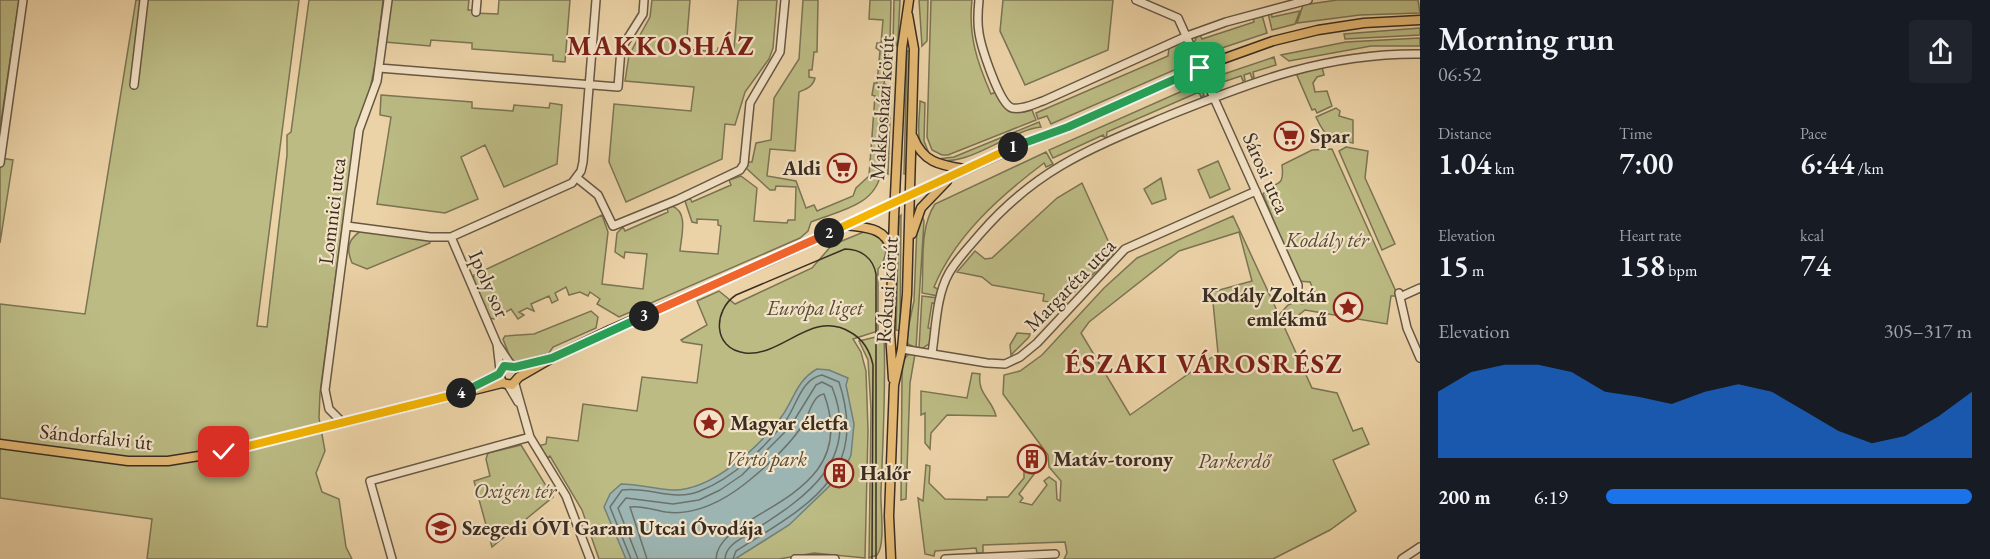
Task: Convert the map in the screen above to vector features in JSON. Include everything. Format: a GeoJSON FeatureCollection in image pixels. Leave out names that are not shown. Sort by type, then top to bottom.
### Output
{"type":"FeatureCollection","features":[{"type":"Feature","properties":{"kind":"main road","name":"Makkosházi körút"},"geometry":{"type":"LineString","coordinates":[[894,203],[902,48],[909,0]]}},
{"type":"Feature","properties":{"kind":"main road","name":"Makkosházi körút"},"geometry":{"type":"LineString","coordinates":[[908,15],[914,48],[910,196]]}},
{"type":"Feature","properties":{"kind":"main road"},"geometry":{"type":"LineString","coordinates":[[507,379],[910,196],[964,169],[1200,68],[1273,41],[1318,30],[1364,23],[1420,20]]}},
{"type":"Feature","properties":{"kind":"main road"},"geometry":{"type":"LineString","coordinates":[[912,132],[918,147],[930,161],[964,169]]}},
{"type":"Feature","properties":{"kind":"main road"},"geometry":{"type":"LineString","coordinates":[[908,251],[921,208],[954,174]]}},
{"type":"Feature","properties":{"kind":"main road","name":"Rókusi körút"},"geometry":{"type":"LineString","coordinates":[[894,385],[902,349],[910,196]]}},
{"type":"Feature","properties":{"kind":"main road","name":"Rókusi körút"},"geometry":{"type":"LineString","coordinates":[[891,559],[889,516],[894,385],[890,336],[894,203]]}},
{"type":"Feature","properties":{"kind":"main road"},"geometry":{"type":"LineString","coordinates":[[846,225],[878,231],[888,241],[892,256]]}},
{"type":"Feature","properties":{"kind":"main road"},"geometry":{"type":"LineString","coordinates":[[890,336],[892,342],[902,349],[890,356]]}},
{"type":"Feature","properties":{"kind":"main road"},"geometry":{"type":"LineString","coordinates":[[513,366],[552,358]]}},
{"type":"Feature","properties":{"kind":"main road"},"geometry":{"type":"LineString","coordinates":[[507,379],[513,366]]}},
{"type":"Feature","properties":{"kind":"main road"},"geometry":{"type":"LineString","coordinates":[[507,379],[513,366]]}},
{"type":"Feature","properties":{"kind":"main road","name":"Sándorfalvi út"},"geometry":{"type":"LineString","coordinates":[[0,444],[140,462],[168,461],[224,452],[507,379]]}},
{"type":"Feature","properties":{"kind":"street"},"geometry":{"type":"LineString","coordinates":[[0,163],[23,0]]}},
{"type":"Feature","properties":{"kind":"street"},"geometry":{"type":"LineString","coordinates":[[134,85],[144,0]]}},
{"type":"Feature","properties":{"kind":"street","name":"Lomnici utca"},"geometry":{"type":"LineString","coordinates":[[343,423],[335,417],[326,400],[359,130],[379,68],[388,0]]}},
{"type":"Feature","properties":{"kind":"street"},"geometry":{"type":"LineString","coordinates":[[476,12],[477,0]]}},
{"type":"Feature","properties":{"kind":"street"},"geometry":{"type":"LineString","coordinates":[[347,226],[441,238],[451,237],[562,189],[578,178],[583,162],[596,0]]}},
{"type":"Feature","properties":{"kind":"street"},"geometry":{"type":"LineString","coordinates":[[379,68],[618,87],[621,49],[643,14],[644,0]]}},
{"type":"Feature","properties":{"kind":"street"},"geometry":{"type":"LineString","coordinates":[[578,178],[598,195],[613,226],[677,200],[740,170],[744,164],[750,103],[780,52],[784,0]]}},
{"type":"Feature","properties":{"kind":"street"},"geometry":{"type":"LineString","coordinates":[[979,0],[978,32],[988,65],[1004,102],[1013,108],[1025,107],[1187,36],[1264,11],[1308,0]]}},
{"type":"Feature","properties":{"kind":"street","name":"Sárosi utca"},"geometry":{"type":"LineString","coordinates":[[1136,0],[1178,18],[1298,285],[1298,293]]}},
{"type":"Feature","properties":{"kind":"street"},"geometry":{"type":"LineString","coordinates":[[932,353],[941,297],[949,273],[1005,205],[1045,173],[1214,96],[1259,79],[1322,63],[1379,55],[1420,54]]}},
{"type":"Feature","properties":{"kind":"street","name":"Margaréta utca"},"geometry":{"type":"LineString","coordinates":[[902,349],[997,365],[1020,357],[1037,343],[1125,249],[1256,192]]}},
{"type":"Feature","properties":{"kind":"street","name":"Ipoly sor"},"geometry":{"type":"LineString","coordinates":[[451,237],[497,344],[507,379],[530,437],[566,496],[590,559]]}},
{"type":"Feature","properties":{"kind":"street"},"geometry":{"type":"LineString","coordinates":[[1420,288],[1399,295],[1407,328],[1420,358]]}},
{"type":"Feature","properties":{"kind":"street","name":"Ipoly sor"},"geometry":{"type":"LineString","coordinates":[[497,344],[513,366]]}},
{"type":"Feature","properties":{"kind":"street"},"geometry":{"type":"LineString","coordinates":[[392,559],[370,482],[530,437]]}},
{"type":"Feature","properties":{"kind":"street"},"geometry":{"type":"LineString","coordinates":[[1402,559],[1420,547]]}},
{"type":"Feature","properties":{"kind":"street"},"geometry":{"type":"LineString","coordinates":[[945,559],[1055,554]]}},
{"type":"Feature","properties":{"kind":"street"},"geometry":{"type":"LineString","coordinates":[[795,559],[835,559]]}},
{"type":"Feature","properties":{"kind":"green space"},"geometry":{"type":"Polygon","coordinates":[[[0,0],[19,0],[0,128],[0,0]]]}},
{"type":"Feature","properties":{"kind":"green space"},"geometry":{"type":"Polygon","coordinates":[[[136,0],[299,0],[257,326],[267,327],[287,155],[287,135],[291,132],[309,0],[383,0],[376,60],[344,214],[320,393],[319,418],[325,451],[316,473],[322,492],[339,499],[346,547],[352,559],[147,559],[152,519],[0,498],[0,304],[85,314],[136,0]]]}},
{"type":"Feature","properties":{"kind":"green space"},"geometry":{"type":"Polygon","coordinates":[[[391,0],[469,0],[468,10],[473,10],[473,13],[498,14],[499,0],[570,0],[565,62],[553,61],[553,55],[472,49],[472,43],[431,40],[430,46],[385,42],[391,0]]]}},
{"type":"Feature","properties":{"kind":"green space"},"geometry":{"type":"Polygon","coordinates":[[[652,0],[690,0],[686,49],[717,52],[718,48],[734,49],[738,0],[777,0],[773,48],[769,59],[745,92],[735,125],[725,124],[722,159],[626,202],[609,162],[614,104],[691,111],[694,87],[625,81],[629,55],[650,17],[652,0]]]}},
{"type":"Feature","properties":{"kind":"green space"},"geometry":{"type":"Polygon","coordinates":[[[803,0],[818,0],[817,52],[814,52],[812,70],[809,70],[809,77],[815,78],[811,86],[799,92],[795,151],[770,149],[767,176],[796,181],[806,208],[814,205],[817,211],[853,196],[856,188],[869,176],[875,96],[872,95],[874,83],[877,83],[880,51],[876,48],[877,43],[881,43],[883,20],[869,19],[870,0],[891,0],[890,43],[883,91],[881,172],[872,193],[854,206],[811,222],[808,231],[800,238],[619,317],[597,304],[600,299],[590,292],[588,296],[580,292],[569,295],[566,287],[555,293],[558,300],[552,303],[549,296],[531,304],[534,311],[527,308],[519,312],[524,315],[518,319],[511,309],[494,319],[490,318],[473,280],[474,275],[602,215],[608,232],[602,284],[643,289],[647,254],[625,252],[624,258],[615,252],[617,233],[623,227],[625,231],[668,212],[667,208],[672,206],[681,214],[682,219],[680,251],[718,254],[721,226],[718,225],[718,220],[697,219],[697,223],[692,222],[685,201],[690,198],[692,202],[731,185],[729,180],[741,176],[757,188],[754,221],[787,223],[788,220],[795,220],[796,187],[776,186],[775,190],[770,190],[746,168],[747,162],[752,162],[756,143],[771,140],[774,98],[799,59],[803,0]]]}},
{"type":"Feature","properties":{"kind":"green space"},"geometry":{"type":"Polygon","coordinates":[[[894,0],[900,0],[896,46],[893,44],[894,0]]]}},
{"type":"Feature","properties":{"kind":"green space"},"geometry":{"type":"Polygon","coordinates":[[[919,0],[928,0],[927,41],[922,46],[919,0]]]}},
{"type":"Feature","properties":{"kind":"green space"},"geometry":{"type":"Polygon","coordinates":[[[931,0],[972,0],[971,25],[975,48],[991,94],[996,92],[1002,103],[1014,112],[1032,110],[1036,120],[948,155],[932,150],[927,137],[931,0]]]}},
{"type":"Feature","properties":{"kind":"green space"},"geometry":{"type":"Polygon","coordinates":[[[1003,0],[1113,0],[1108,50],[1025,85],[1000,31],[1003,0]]]}},
{"type":"Feature","properties":{"kind":"green space"},"geometry":{"type":"Polygon","coordinates":[[[1337,0],[1418,0],[1420,13],[1360,15],[1297,23],[1303,5],[1337,0]]]}},
{"type":"Feature","properties":{"kind":"green space"},"geometry":{"type":"Polygon","coordinates":[[[1300,11],[1295,24],[1272,30],[1268,13],[1271,12],[1272,17],[1300,11]]]}},
{"type":"Feature","properties":{"kind":"green space"},"geometry":{"type":"Polygon","coordinates":[[[1262,15],[1267,33],[1207,53],[1197,51],[1194,43],[1197,36],[1200,35],[1202,39],[1254,22],[1253,18],[1262,15]]]}},
{"type":"Feature","properties":{"kind":"green space"},"geometry":{"type":"Polygon","coordinates":[[[1420,28],[1420,35],[1345,39],[1344,34],[1420,28]]]}},
{"type":"Feature","properties":{"kind":"green space"},"geometry":{"type":"Polygon","coordinates":[[[1420,38],[1420,46],[1371,46],[1289,61],[1281,55],[1346,42],[1420,38]]]}},
{"type":"Feature","properties":{"kind":"green space"},"geometry":{"type":"Polygon","coordinates":[[[1179,44],[1187,46],[1191,57],[1188,64],[1051,124],[1047,116],[1038,119],[1036,113],[1168,56],[1169,48],[1179,44]]]}},
{"type":"Feature","properties":{"kind":"green space"},"geometry":{"type":"Polygon","coordinates":[[[907,51],[910,51],[906,174],[904,174],[907,51]]]}},
{"type":"Feature","properties":{"kind":"green space"},"geometry":{"type":"Polygon","coordinates":[[[1274,57],[1276,65],[1253,72],[1254,77],[1252,78],[1250,73],[1244,75],[1245,80],[1243,81],[1241,76],[1220,83],[1221,89],[1211,85],[1209,79],[1274,57]]]}},
{"type":"Feature","properties":{"kind":"green space"},"geometry":{"type":"Polygon","coordinates":[[[1322,67],[1324,75],[1317,77],[1313,83],[1315,92],[1327,91],[1332,106],[1317,113],[1315,109],[1312,110],[1296,73],[1322,67]]]}},
{"type":"Feature","properties":{"kind":"green space"},"geometry":{"type":"Polygon","coordinates":[[[1198,84],[1204,95],[1201,97],[1199,92],[1107,132],[1106,140],[1103,135],[1053,158],[1049,150],[1198,84]]]}},
{"type":"Feature","properties":{"kind":"green space"},"geometry":{"type":"Polygon","coordinates":[[[886,85],[891,92],[888,174],[884,171],[886,85]]]}},
{"type":"Feature","properties":{"kind":"green space"},"geometry":{"type":"Polygon","coordinates":[[[381,95],[472,102],[472,108],[513,111],[514,105],[549,108],[550,103],[562,105],[557,164],[504,187],[485,145],[461,157],[478,199],[445,213],[377,204],[391,117],[380,115],[381,95]]]}},
{"type":"Feature","properties":{"kind":"green space"},"geometry":{"type":"Polygon","coordinates":[[[920,101],[925,103],[924,141],[930,156],[919,139],[920,101]]]}},
{"type":"Feature","properties":{"kind":"green space"},"geometry":{"type":"Polygon","coordinates":[[[1336,108],[1340,111],[1339,116],[1353,120],[1353,143],[1330,137],[1316,117],[1336,108]]]}},
{"type":"Feature","properties":{"kind":"green space"},"geometry":{"type":"Polygon","coordinates":[[[1039,122],[1041,127],[1015,135],[974,154],[948,161],[937,159],[954,157],[1039,122]]]}},
{"type":"Feature","properties":{"kind":"green space"},"geometry":{"type":"Polygon","coordinates":[[[1346,147],[1368,151],[1365,178],[1395,244],[1382,250],[1339,151],[1346,147]]]}},
{"type":"Feature","properties":{"kind":"green space","name":"Parkerdő"},"geometry":{"type":"Polygon","coordinates":[[[1332,149],[1398,296],[1391,296],[1387,324],[1305,310],[1296,317],[1282,322],[1312,388],[1337,393],[1353,431],[1362,428],[1369,444],[1333,460],[1356,511],[1330,530],[1273,559],[1064,559],[1067,553],[1065,542],[983,545],[983,553],[977,553],[976,548],[935,551],[934,556],[925,554],[918,498],[923,501],[926,465],[930,466],[929,483],[945,499],[987,500],[987,497],[1008,497],[1024,478],[1024,468],[1040,460],[1041,465],[1019,494],[1023,498],[1020,502],[1032,505],[1047,485],[1044,481],[1049,477],[1056,482],[1057,499],[1060,501],[1061,481],[1049,467],[1048,455],[1003,394],[1004,375],[1020,371],[1042,355],[1104,288],[1137,258],[1233,216],[1279,315],[1288,305],[1300,300],[1302,304],[1313,299],[1315,293],[1310,282],[1298,281],[1263,194],[1280,182],[1282,165],[1312,150],[1332,149]],[[1239,232],[1179,251],[1089,322],[1081,333],[1130,415],[1218,353],[1212,292],[1252,281],[1239,232]]]}},
{"type":"Feature","properties":{"kind":"green space"},"geometry":{"type":"Polygon","coordinates":[[[1046,152],[1053,164],[1046,167],[1044,163],[1011,189],[966,234],[943,268],[934,287],[939,290],[938,296],[922,293],[924,235],[935,204],[1046,152]]]}},
{"type":"Feature","properties":{"kind":"green space"},"geometry":{"type":"Polygon","coordinates":[[[0,158],[13,160],[0,243],[0,158]]]}},
{"type":"Feature","properties":{"kind":"green space"},"geometry":{"type":"Polygon","coordinates":[[[1218,161],[1230,189],[1210,198],[1198,170],[1218,161]]]}},
{"type":"Feature","properties":{"kind":"green space"},"geometry":{"type":"Polygon","coordinates":[[[1161,178],[1166,199],[1152,204],[1144,189],[1161,178]]]}},
{"type":"Feature","properties":{"kind":"green space"},"geometry":{"type":"Polygon","coordinates":[[[1082,183],[1114,254],[1067,299],[1066,305],[1043,301],[1044,294],[992,285],[982,277],[957,272],[975,251],[985,259],[992,258],[1057,198],[1082,183]]]}},
{"type":"Feature","properties":{"kind":"green space"},"geometry":{"type":"Polygon","coordinates":[[[921,213],[924,221],[916,348],[908,344],[906,338],[914,301],[917,226],[921,213]]]}},
{"type":"Feature","properties":{"kind":"green space"},"geometry":{"type":"Polygon","coordinates":[[[901,215],[900,331],[896,330],[899,217],[901,215]]]}},
{"type":"Feature","properties":{"kind":"green space"},"geometry":{"type":"Polygon","coordinates":[[[365,228],[430,237],[430,243],[367,269],[352,263],[349,252],[352,239],[365,228]]]}},
{"type":"Feature","properties":{"kind":"green space","name":"Vértó park"},"geometry":{"type":"Polygon","coordinates":[[[866,231],[881,236],[886,248],[883,262],[878,269],[878,331],[853,339],[861,352],[866,371],[868,430],[865,558],[814,553],[779,559],[599,559],[582,510],[550,456],[545,459],[538,446],[546,444],[547,437],[578,441],[583,404],[637,411],[642,377],[697,383],[702,345],[681,340],[707,325],[697,301],[719,291],[735,304],[812,268],[832,245],[866,231]]]}},
{"type":"Feature","properties":{"kind":"green space"},"geometry":{"type":"Polygon","coordinates":[[[922,296],[938,298],[937,304],[932,303],[928,328],[933,329],[930,343],[919,348],[922,296]]]}},
{"type":"Feature","properties":{"kind":"green space"},"geometry":{"type":"Polygon","coordinates":[[[591,311],[598,317],[596,328],[553,347],[547,356],[523,362],[515,362],[510,357],[503,339],[505,336],[534,334],[591,311]]]}},
{"type":"Feature","properties":{"kind":"green space"},"geometry":{"type":"Polygon","coordinates":[[[1017,333],[1030,334],[1011,355],[1010,345],[1017,333]]]}},
{"type":"Feature","properties":{"kind":"green space"},"geometry":{"type":"Polygon","coordinates":[[[884,335],[882,534],[880,550],[877,555],[869,558],[871,409],[868,360],[859,341],[884,335]]]}},
{"type":"Feature","properties":{"kind":"green space"},"geometry":{"type":"Polygon","coordinates":[[[909,354],[915,354],[910,383],[906,499],[901,500],[902,377],[903,360],[909,354]]]}},
{"type":"Feature","properties":{"kind":"green space"},"geometry":{"type":"Polygon","coordinates":[[[972,373],[980,374],[981,387],[996,416],[947,415],[931,433],[930,449],[925,443],[925,413],[921,415],[921,391],[967,398],[972,373]]]}},
{"type":"Feature","properties":{"kind":"green space","name":"Oxigén tér"},"geometry":{"type":"Polygon","coordinates":[[[521,445],[553,497],[492,547],[474,481],[490,476],[486,459],[488,453],[521,445]]]}},
{"type":"Feature","properties":{"kind":"water"},"geometry":{"type":"Polygon","coordinates":[[[817,369],[829,370],[848,378],[846,385],[854,424],[851,455],[843,473],[789,525],[735,559],[626,559],[604,507],[610,494],[621,484],[671,490],[686,489],[718,476],[761,441],[782,416],[800,384],[817,369]]]}},
{"type":"Feature","properties":{"kind":"tram line"},"geometry":{"type":"LineString","coordinates":[[872,559],[873,365],[865,346],[850,332],[836,326],[823,326],[772,348],[745,353],[734,350],[726,344],[720,328],[723,310],[736,295],[845,249],[861,253],[869,259],[876,274],[876,559]]}},
{"type":"Feature","properties":{"kind":"place","name":"Spar"},"geometry":{"type":"Point","coordinates":[1289,136]}},
{"type":"Feature","properties":{"kind":"place","name":"Aldi"},"geometry":{"type":"Point","coordinates":[842,168]}},
{"type":"Feature","properties":{"kind":"place","name":"Kodály Zoltán emlékmű"},"geometry":{"type":"Point","coordinates":[1348,307]}},
{"type":"Feature","properties":{"kind":"place","name":"Magyar életfa"},"geometry":{"type":"Point","coordinates":[709,423]}},
{"type":"Feature","properties":{"kind":"place","name":"Matáv-torony"},"geometry":{"type":"Point","coordinates":[1032,459]}},
{"type":"Feature","properties":{"kind":"place","name":"Halőr"},"geometry":{"type":"Point","coordinates":[839,473]}},
{"type":"Feature","properties":{"kind":"place","name":"Szegedi ÓVI Garam Utcai Óvodája"},"geometry":{"type":"Point","coordinates":[441,528]}},
{"type":"Feature","properties":{"kind":"district","name":"MAKKOSHÁZ"},"geometry":{"type":"Point","coordinates":[661,46]}},
{"type":"Feature","properties":{"kind":"district","name":"ÉSZAKI VÁROSRÉSZ"},"geometry":{"type":"Point","coordinates":[1204,364]}},
{"type":"Feature","properties":{"kind":"route"},"geometry":{"type":"LineString","coordinates":[[224,452],[465,391],[499,374],[501,368],[506,365],[515,367],[552,358],[878,211],[964,169],[1068,127],[1200,68]]}},
{"type":"Feature","properties":{"kind":"park label","name":"Kodály tér"},"geometry":{"type":"Point","coordinates":[1327,240]}},
{"type":"Feature","properties":{"kind":"park label","name":"Európa liget"},"geometry":{"type":"Point","coordinates":[815,308]}}]}
